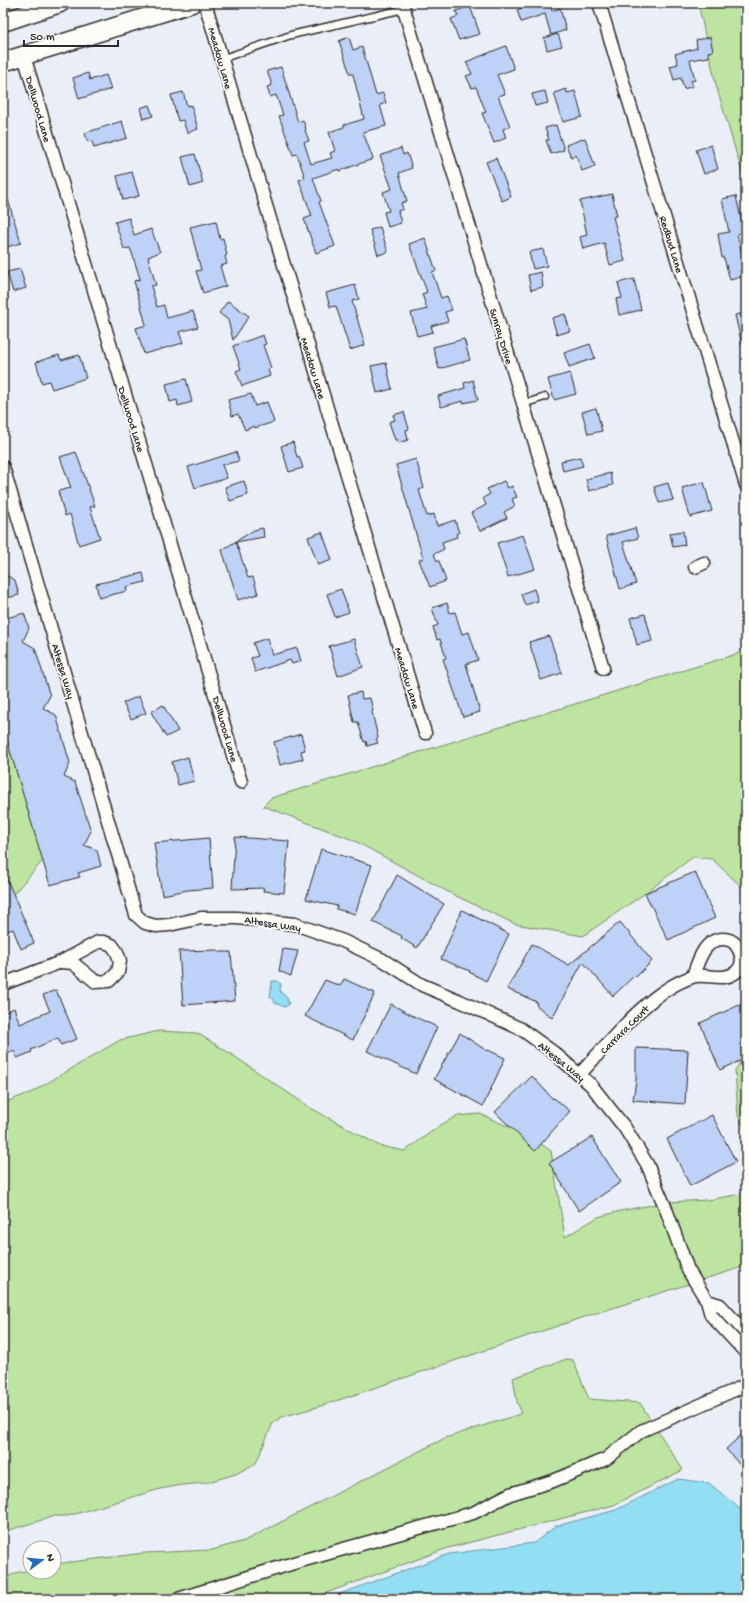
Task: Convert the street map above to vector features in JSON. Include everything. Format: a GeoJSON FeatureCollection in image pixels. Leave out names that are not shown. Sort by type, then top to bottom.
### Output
{"type":"FeatureCollection","features":[{"type":"Feature","properties":{"kind":"main road"},"geometry":{"type":"LineString","coordinates":[[3,22],[60,3]]}},
{"type":"Feature","properties":{"kind":"main road"},"geometry":{"type":"LineString","coordinates":[[3,62],[192,3]]}},
{"type":"Feature","properties":{"kind":"street","name":"Meadow Lane"},"geometry":{"type":"LineString","coordinates":[[204,3],[425,733]]}},
{"type":"Feature","properties":{"kind":"street","name":"Redbud Lane"},"geometry":{"type":"LineString","coordinates":[[599,3],[746,485]]}},
{"type":"Feature","properties":{"kind":"street","name":"Sunray Drive"},"geometry":{"type":"LineString","coordinates":[[403,6],[603,668]]}},
{"type":"Feature","properties":{"kind":"street","name":"Dellwood Lane"},"geometry":{"type":"LineString","coordinates":[[24,56],[241,782]]}},
{"type":"Feature","properties":{"kind":"street","name":"Altessa Way"},"geometry":{"type":"LineString","coordinates":[[3,467],[136,915],[145,923],[156,926],[169,925],[201,918],[237,918],[295,924],[343,941],[383,960],[422,985],[521,1029],[580,1074],[606,1103],[625,1128],[647,1164],[666,1209],[688,1270],[707,1301],[710,1315],[746,1353]]}},
{"type":"Feature","properties":{"kind":"street"},"geometry":{"type":"LineString","coordinates":[[3,984],[61,962],[98,942],[104,942],[112,945],[117,952],[120,961],[118,972],[109,981],[96,982],[73,963],[61,962]]}},
{"type":"Feature","properties":{"kind":"street","name":"Carrara Court"},"geometry":{"type":"LineString","coordinates":[[580,1074],[645,1006],[672,987],[693,976]]}},
{"type":"Feature","properties":{"kind":"street"},"geometry":{"type":"LineString","coordinates":[[707,1301],[720,1305],[746,1333]]}},
{"type":"Feature","properties":{"kind":"street"},"geometry":{"type":"LineString","coordinates":[[178,1599],[304,1560],[473,1512],[510,1494],[553,1481],[606,1459],[641,1431],[746,1385]]}},
{"type":"Feature","properties":{"kind":"lane"},"geometry":{"type":"LineString","coordinates":[[221,59],[291,35],[403,6]]}},
{"type":"Feature","properties":{"kind":"lane"},"geometry":{"type":"LineString","coordinates":[[523,404],[545,397]]}},
{"type":"Feature","properties":{"kind":"green space"},"geometry":{"type":"Polygon","coordinates":[[[698,3],[746,3],[746,186],[716,85],[698,3]]]}},
{"type":"Feature","properties":{"kind":"green space"},"geometry":{"type":"Polygon","coordinates":[[[746,651],[746,891],[712,859],[693,857],[644,894],[583,936],[515,924],[452,894],[353,840],[263,806],[271,798],[746,651]]]}},
{"type":"Feature","properties":{"kind":"green space"},"geometry":{"type":"Polygon","coordinates":[[[3,723],[46,857],[9,899],[3,900],[3,723]]]}},
{"type":"Feature","properties":{"kind":"green space"},"geometry":{"type":"Polygon","coordinates":[[[159,1031],[197,1033],[231,1054],[309,1107],[380,1146],[405,1151],[439,1126],[457,1116],[480,1114],[530,1136],[551,1151],[565,1237],[598,1217],[620,1211],[667,1202],[708,1200],[746,1193],[746,1266],[581,1318],[324,1405],[282,1417],[273,1423],[256,1463],[236,1474],[205,1483],[160,1489],[68,1516],[55,1516],[3,1532],[3,1103],[32,1092],[120,1040],[159,1031]]]}},
{"type":"Feature","properties":{"kind":"green space"},"geometry":{"type":"Polygon","coordinates":[[[746,1053],[746,1130],[738,1116],[735,1070],[746,1053]]]}},
{"type":"Feature","properties":{"kind":"green space"},"geometry":{"type":"Polygon","coordinates":[[[567,1359],[573,1360],[589,1399],[640,1403],[683,1470],[614,1505],[448,1548],[310,1599],[3,1599],[3,1580],[15,1573],[22,1572],[22,1580],[62,1580],[62,1563],[145,1553],[212,1550],[244,1541],[445,1438],[520,1414],[513,1378],[567,1359]]]}},
{"type":"Feature","properties":{"kind":"water"},"geometry":{"type":"Polygon","coordinates":[[[272,981],[278,981],[281,984],[280,991],[287,998],[289,1004],[285,1007],[275,1003],[273,998],[270,997],[272,981]]]}},
{"type":"Feature","properties":{"kind":"water"},"geometry":{"type":"Polygon","coordinates":[[[678,1479],[709,1483],[746,1514],[746,1599],[326,1599],[449,1554],[534,1543],[556,1526],[616,1510],[678,1479]]]}},
{"type":"Feature","properties":{"kind":"building"},"geometry":{"type":"Polygon","coordinates":[[[534,3],[550,3],[552,11],[560,8],[566,30],[551,35],[545,14],[521,22],[517,10],[534,3]]]}},
{"type":"Feature","properties":{"kind":"building"},"geometry":{"type":"Polygon","coordinates":[[[470,6],[480,34],[459,40],[451,19],[458,16],[456,11],[470,6]]]}},
{"type":"Feature","properties":{"kind":"building"},"geometry":{"type":"Polygon","coordinates":[[[558,34],[562,46],[547,50],[544,38],[558,34]]]}},
{"type":"Feature","properties":{"kind":"building"},"geometry":{"type":"Polygon","coordinates":[[[349,37],[353,50],[362,47],[376,95],[383,93],[386,103],[380,105],[386,126],[363,132],[373,159],[313,178],[321,201],[319,202],[335,246],[316,253],[304,219],[312,216],[299,180],[305,178],[297,154],[293,155],[279,116],[283,115],[276,95],[270,97],[267,87],[272,85],[267,71],[281,67],[298,122],[303,120],[306,129],[305,130],[309,141],[304,142],[311,164],[332,158],[330,153],[335,151],[329,132],[344,127],[344,125],[364,119],[353,74],[350,74],[339,41],[349,37]]]}},
{"type":"Feature","properties":{"kind":"building"},"geometry":{"type":"Polygon","coordinates":[[[710,37],[713,51],[708,52],[709,57],[690,60],[695,80],[691,81],[693,86],[684,89],[681,78],[674,80],[670,66],[678,64],[675,54],[697,48],[696,40],[710,37]]]}},
{"type":"Feature","properties":{"kind":"building"},"geometry":{"type":"Polygon","coordinates":[[[506,46],[514,69],[497,75],[505,94],[498,96],[510,126],[503,129],[506,138],[494,143],[482,113],[486,112],[476,87],[472,88],[466,76],[472,74],[466,62],[506,46]]]}},
{"type":"Feature","properties":{"kind":"building"},"geometry":{"type":"Polygon","coordinates":[[[88,73],[90,80],[106,75],[111,89],[79,99],[73,78],[88,73]]]}},
{"type":"Feature","properties":{"kind":"building"},"geometry":{"type":"Polygon","coordinates":[[[566,89],[567,93],[575,91],[582,117],[563,122],[554,93],[566,89]]]}},
{"type":"Feature","properties":{"kind":"building"},"geometry":{"type":"Polygon","coordinates":[[[545,91],[548,103],[535,106],[532,94],[545,91]]]}},
{"type":"Feature","properties":{"kind":"building"},"geometry":{"type":"Polygon","coordinates":[[[183,92],[187,106],[191,105],[198,129],[187,133],[183,120],[178,121],[171,95],[183,92]]]}},
{"type":"Feature","properties":{"kind":"building"},"geometry":{"type":"Polygon","coordinates":[[[149,105],[153,116],[143,119],[140,108],[149,105]]]}},
{"type":"Feature","properties":{"kind":"building"},"geometry":{"type":"Polygon","coordinates":[[[122,121],[127,138],[94,148],[92,141],[88,142],[85,133],[122,121]]]}},
{"type":"Feature","properties":{"kind":"building"},"geometry":{"type":"Polygon","coordinates":[[[556,125],[564,150],[551,154],[546,140],[549,140],[545,128],[556,125]]]}},
{"type":"Feature","properties":{"kind":"building"},"geometry":{"type":"Polygon","coordinates":[[[585,138],[595,166],[582,171],[576,155],[571,157],[566,145],[585,138]]]}},
{"type":"Feature","properties":{"kind":"building"},"geometry":{"type":"Polygon","coordinates":[[[711,145],[718,169],[704,174],[696,150],[711,145]]]}},
{"type":"Feature","properties":{"kind":"building"},"geometry":{"type":"Polygon","coordinates":[[[401,148],[403,155],[407,153],[412,168],[399,173],[407,201],[401,203],[403,209],[398,211],[401,223],[388,227],[384,212],[389,211],[383,192],[392,189],[380,156],[401,148]]]}},
{"type":"Feature","properties":{"kind":"building"},"geometry":{"type":"Polygon","coordinates":[[[195,154],[203,183],[190,187],[182,157],[195,154]]]}},
{"type":"Feature","properties":{"kind":"building"},"geometry":{"type":"Polygon","coordinates":[[[496,158],[511,197],[502,201],[486,162],[496,158]]]}},
{"type":"Feature","properties":{"kind":"building"},"geometry":{"type":"Polygon","coordinates":[[[132,172],[139,196],[123,200],[117,176],[132,172]]]}},
{"type":"Feature","properties":{"kind":"building"},"geometry":{"type":"Polygon","coordinates":[[[3,193],[6,193],[21,243],[3,248],[3,193]]]}},
{"type":"Feature","properties":{"kind":"building"},"geometry":{"type":"Polygon","coordinates":[[[612,194],[617,216],[613,217],[625,261],[610,265],[604,243],[583,249],[580,237],[587,235],[580,201],[612,194]]]}},
{"type":"Feature","properties":{"kind":"building"},"geometry":{"type":"Polygon","coordinates":[[[736,196],[744,232],[737,234],[746,270],[740,271],[741,277],[730,280],[724,258],[722,258],[718,234],[729,232],[722,199],[736,196]]]}},
{"type":"Feature","properties":{"kind":"building"},"geometry":{"type":"Polygon","coordinates":[[[129,218],[134,235],[151,229],[160,252],[148,257],[156,285],[151,286],[157,307],[164,305],[167,318],[193,311],[198,327],[179,332],[183,343],[144,354],[136,328],[146,325],[134,281],[140,279],[130,248],[124,249],[115,222],[129,218]]]}},
{"type":"Feature","properties":{"kind":"building"},"geometry":{"type":"Polygon","coordinates":[[[216,221],[220,239],[223,238],[227,255],[225,256],[227,264],[220,266],[226,286],[203,293],[196,271],[201,270],[190,227],[216,221]]]}},
{"type":"Feature","properties":{"kind":"building"},"geometry":{"type":"Polygon","coordinates":[[[380,227],[388,252],[378,255],[370,230],[380,227]]]}},
{"type":"Feature","properties":{"kind":"building"},"geometry":{"type":"Polygon","coordinates":[[[425,238],[436,271],[432,272],[441,298],[447,296],[452,310],[445,312],[448,321],[431,326],[433,332],[417,336],[411,313],[427,309],[422,294],[427,292],[409,244],[425,238]]]}},
{"type":"Feature","properties":{"kind":"building"},"geometry":{"type":"Polygon","coordinates":[[[543,249],[547,266],[533,269],[529,252],[543,249]]]}},
{"type":"Feature","properties":{"kind":"building"},"geometry":{"type":"Polygon","coordinates":[[[20,269],[26,288],[13,292],[7,272],[20,269]]]}},
{"type":"Feature","properties":{"kind":"building"},"geometry":{"type":"Polygon","coordinates":[[[541,272],[543,287],[531,290],[528,275],[541,272]]]}},
{"type":"Feature","properties":{"kind":"building"},"geometry":{"type":"Polygon","coordinates":[[[634,279],[641,310],[619,315],[616,299],[622,298],[618,283],[634,279]]]}},
{"type":"Feature","properties":{"kind":"building"},"geometry":{"type":"Polygon","coordinates":[[[355,285],[359,299],[352,301],[365,345],[350,350],[336,306],[330,307],[326,293],[355,285]]]}},
{"type":"Feature","properties":{"kind":"building"},"geometry":{"type":"Polygon","coordinates":[[[228,301],[249,316],[233,340],[228,320],[219,313],[228,301]]]}},
{"type":"Feature","properties":{"kind":"building"},"geometry":{"type":"Polygon","coordinates":[[[746,313],[746,345],[742,345],[735,315],[746,313]]]}},
{"type":"Feature","properties":{"kind":"building"},"geometry":{"type":"Polygon","coordinates":[[[565,314],[570,331],[557,335],[552,318],[565,314]]]}},
{"type":"Feature","properties":{"kind":"building"},"geometry":{"type":"Polygon","coordinates":[[[263,335],[266,344],[263,345],[271,368],[268,369],[270,376],[242,386],[236,371],[241,369],[233,346],[263,335]]]}},
{"type":"Feature","properties":{"kind":"building"},"geometry":{"type":"Polygon","coordinates":[[[464,339],[470,360],[439,369],[433,347],[464,339]]]}},
{"type":"Feature","properties":{"kind":"building"},"geometry":{"type":"Polygon","coordinates":[[[590,344],[595,358],[569,367],[564,353],[590,344]]]}},
{"type":"Feature","properties":{"kind":"building"},"geometry":{"type":"Polygon","coordinates":[[[59,355],[61,360],[79,355],[86,378],[52,389],[49,381],[42,383],[36,362],[59,355]]]}},
{"type":"Feature","properties":{"kind":"building"},"geometry":{"type":"Polygon","coordinates":[[[386,363],[392,389],[377,393],[371,366],[386,363]]]}},
{"type":"Feature","properties":{"kind":"building"},"geometry":{"type":"Polygon","coordinates":[[[570,373],[576,394],[554,400],[548,379],[570,373]]]}},
{"type":"Feature","properties":{"kind":"building"},"geometry":{"type":"Polygon","coordinates":[[[186,379],[192,402],[178,406],[177,400],[170,402],[166,384],[186,379]]]}},
{"type":"Feature","properties":{"kind":"building"},"geometry":{"type":"Polygon","coordinates":[[[473,380],[478,400],[463,403],[463,401],[441,407],[438,396],[465,388],[464,383],[473,380]]]}},
{"type":"Feature","properties":{"kind":"building"},"geometry":{"type":"Polygon","coordinates":[[[251,394],[255,406],[267,402],[274,422],[255,428],[254,426],[245,430],[238,414],[232,416],[228,400],[251,394]]]}},
{"type":"Feature","properties":{"kind":"building"},"geometry":{"type":"Polygon","coordinates":[[[596,408],[602,431],[588,434],[582,412],[596,408]]]}},
{"type":"Feature","properties":{"kind":"building"},"geometry":{"type":"Polygon","coordinates":[[[404,412],[409,429],[406,430],[408,440],[398,443],[397,439],[395,440],[389,422],[395,420],[393,415],[404,412]]]}},
{"type":"Feature","properties":{"kind":"building"},"geometry":{"type":"Polygon","coordinates":[[[293,442],[297,457],[299,456],[303,468],[289,472],[281,446],[293,442]]]}},
{"type":"Feature","properties":{"kind":"building"},"geometry":{"type":"Polygon","coordinates":[[[76,452],[95,506],[90,507],[100,538],[79,545],[70,514],[65,516],[58,491],[71,488],[60,457],[76,452]]]}},
{"type":"Feature","properties":{"kind":"building"},"geometry":{"type":"Polygon","coordinates":[[[236,452],[239,461],[222,465],[227,478],[195,488],[188,467],[236,452]]]}},
{"type":"Feature","properties":{"kind":"building"},"geometry":{"type":"Polygon","coordinates":[[[580,457],[583,466],[563,471],[561,461],[580,457]]]}},
{"type":"Feature","properties":{"kind":"building"},"geometry":{"type":"Polygon","coordinates":[[[416,459],[424,488],[419,490],[427,516],[434,514],[437,526],[455,520],[459,533],[456,534],[457,537],[442,542],[444,549],[434,554],[437,561],[439,561],[446,581],[430,587],[419,560],[423,558],[396,465],[416,459]]]}},
{"type":"Feature","properties":{"kind":"building"},"geometry":{"type":"Polygon","coordinates":[[[610,473],[613,485],[589,491],[586,479],[610,473]]]}},
{"type":"Feature","properties":{"kind":"building"},"geometry":{"type":"Polygon","coordinates":[[[244,481],[248,495],[230,501],[225,487],[244,481]]]}},
{"type":"Feature","properties":{"kind":"building"},"geometry":{"type":"Polygon","coordinates":[[[504,481],[508,488],[512,486],[517,497],[512,499],[515,506],[504,512],[507,518],[480,531],[471,513],[486,505],[483,498],[490,494],[487,489],[504,481]]]}},
{"type":"Feature","properties":{"kind":"building"},"geometry":{"type":"Polygon","coordinates":[[[704,482],[712,511],[690,517],[682,488],[704,482]]]}},
{"type":"Feature","properties":{"kind":"building"},"geometry":{"type":"Polygon","coordinates":[[[668,483],[673,500],[659,503],[654,487],[668,483]]]}},
{"type":"Feature","properties":{"kind":"building"},"geometry":{"type":"Polygon","coordinates":[[[263,528],[264,537],[236,542],[248,578],[253,577],[258,594],[238,600],[222,550],[254,530],[263,528]]]}},
{"type":"Feature","properties":{"kind":"building"},"geometry":{"type":"Polygon","coordinates":[[[635,528],[638,538],[623,542],[636,584],[620,589],[606,536],[635,528]]]}},
{"type":"Feature","properties":{"kind":"building"},"geometry":{"type":"Polygon","coordinates":[[[683,531],[685,545],[673,547],[670,533],[683,531]]]}},
{"type":"Feature","properties":{"kind":"building"},"geometry":{"type":"Polygon","coordinates":[[[322,532],[332,560],[318,565],[308,537],[322,532]]]}},
{"type":"Feature","properties":{"kind":"building"},"geometry":{"type":"Polygon","coordinates":[[[523,535],[535,569],[508,577],[497,543],[523,535]]]}},
{"type":"Feature","properties":{"kind":"building"},"geometry":{"type":"Polygon","coordinates":[[[143,573],[145,582],[126,587],[127,591],[99,598],[96,584],[143,573]]]}},
{"type":"Feature","properties":{"kind":"building"},"geometry":{"type":"Polygon","coordinates":[[[3,574],[15,580],[19,595],[3,599],[3,574]]]}},
{"type":"Feature","properties":{"kind":"building"},"geometry":{"type":"Polygon","coordinates":[[[341,589],[349,612],[335,617],[327,594],[341,589]]]}},
{"type":"Feature","properties":{"kind":"building"},"geometry":{"type":"Polygon","coordinates":[[[534,589],[538,601],[525,605],[521,594],[534,589]]]}},
{"type":"Feature","properties":{"kind":"building"},"geometry":{"type":"Polygon","coordinates":[[[447,603],[450,613],[455,612],[462,634],[469,632],[478,660],[466,664],[480,712],[463,717],[443,659],[446,658],[440,639],[437,640],[433,627],[438,625],[432,608],[447,603]]]}},
{"type":"Feature","properties":{"kind":"building"},"geometry":{"type":"Polygon","coordinates":[[[24,613],[29,628],[23,641],[35,648],[50,696],[43,708],[56,715],[70,763],[64,777],[75,782],[91,831],[84,845],[97,850],[101,866],[78,873],[80,877],[50,885],[3,727],[3,619],[24,613]]]}},
{"type":"Feature","properties":{"kind":"building"},"geometry":{"type":"Polygon","coordinates":[[[645,614],[652,641],[637,645],[630,618],[645,614]]]}},
{"type":"Feature","properties":{"kind":"building"},"geometry":{"type":"Polygon","coordinates":[[[549,636],[562,673],[541,680],[529,642],[549,636]]]}},
{"type":"Feature","properties":{"kind":"building"},"geometry":{"type":"Polygon","coordinates":[[[267,638],[272,655],[297,648],[301,661],[292,664],[290,660],[255,672],[251,658],[258,656],[253,643],[267,638]]]}},
{"type":"Feature","properties":{"kind":"building"},"geometry":{"type":"Polygon","coordinates":[[[354,639],[363,667],[338,676],[329,646],[354,639]]]}},
{"type":"Feature","properties":{"kind":"building"},"geometry":{"type":"Polygon","coordinates":[[[361,692],[362,699],[370,698],[378,738],[376,739],[378,743],[367,746],[366,741],[364,742],[358,722],[354,722],[348,695],[361,692]]]}},
{"type":"Feature","properties":{"kind":"building"},"geometry":{"type":"Polygon","coordinates":[[[139,696],[146,713],[131,719],[123,703],[139,696]]]}},
{"type":"Feature","properties":{"kind":"building"},"geometry":{"type":"Polygon","coordinates":[[[163,705],[178,731],[166,737],[151,712],[163,705]]]}},
{"type":"Feature","properties":{"kind":"building"},"geometry":{"type":"Polygon","coordinates":[[[301,734],[305,750],[301,751],[303,759],[280,765],[274,742],[301,734]]]}},
{"type":"Feature","properties":{"kind":"building"},"geometry":{"type":"Polygon","coordinates":[[[188,757],[194,781],[178,785],[172,762],[188,757]]]}},
{"type":"Feature","properties":{"kind":"building"},"geometry":{"type":"Polygon","coordinates":[[[235,837],[289,841],[284,893],[263,891],[264,888],[232,889],[235,837]]]}},
{"type":"Feature","properties":{"kind":"building"},"geometry":{"type":"Polygon","coordinates":[[[209,838],[213,888],[188,890],[162,895],[154,843],[209,838]]]}},
{"type":"Feature","properties":{"kind":"building"},"geometry":{"type":"Polygon","coordinates":[[[321,849],[372,865],[355,914],[336,909],[337,906],[306,899],[321,849]]]}},
{"type":"Feature","properties":{"kind":"building"},"geometry":{"type":"Polygon","coordinates":[[[3,870],[34,943],[21,949],[13,929],[3,933],[3,870]]]}},
{"type":"Feature","properties":{"kind":"building"},"geometry":{"type":"Polygon","coordinates":[[[695,872],[715,918],[668,940],[645,893],[695,872]]]}},
{"type":"Feature","properties":{"kind":"building"},"geometry":{"type":"Polygon","coordinates":[[[397,875],[444,904],[417,948],[401,938],[402,936],[373,922],[397,875]]]}},
{"type":"Feature","properties":{"kind":"building"},"geometry":{"type":"Polygon","coordinates":[[[462,910],[509,934],[486,981],[469,972],[470,971],[441,959],[462,910]]]}},
{"type":"Feature","properties":{"kind":"building"},"geometry":{"type":"Polygon","coordinates":[[[620,922],[652,961],[636,977],[635,975],[613,996],[583,962],[552,1018],[536,1005],[537,1002],[507,989],[532,944],[569,965],[620,922]]]}},
{"type":"Feature","properties":{"kind":"building"},"geometry":{"type":"Polygon","coordinates":[[[283,949],[298,951],[291,976],[279,971],[283,949]]]}},
{"type":"Feature","properties":{"kind":"building"},"geometry":{"type":"Polygon","coordinates":[[[218,950],[218,952],[231,952],[235,1001],[183,1005],[179,951],[218,950]]]}},
{"type":"Feature","properties":{"kind":"building"},"geometry":{"type":"Polygon","coordinates":[[[344,979],[375,993],[353,1040],[305,1016],[325,980],[340,986],[344,979]]]}},
{"type":"Feature","properties":{"kind":"building"},"geometry":{"type":"Polygon","coordinates":[[[56,990],[77,1039],[61,1045],[58,1038],[17,1058],[14,1051],[3,1056],[3,1013],[14,1008],[20,1024],[50,1011],[43,995],[56,990]]]}},
{"type":"Feature","properties":{"kind":"building"},"geometry":{"type":"Polygon","coordinates":[[[746,1002],[746,1058],[720,1070],[700,1023],[746,1002]]]}},
{"type":"Feature","properties":{"kind":"building"},"geometry":{"type":"Polygon","coordinates":[[[391,1004],[437,1027],[416,1074],[367,1051],[391,1004]]]}},
{"type":"Feature","properties":{"kind":"building"},"geometry":{"type":"Polygon","coordinates":[[[460,1033],[487,1051],[488,1050],[505,1058],[483,1106],[434,1079],[460,1033]]]}},
{"type":"Feature","properties":{"kind":"building"},"geometry":{"type":"Polygon","coordinates":[[[636,1048],[688,1050],[685,1104],[633,1100],[636,1080],[636,1048]]]}},
{"type":"Feature","properties":{"kind":"building"},"geometry":{"type":"Polygon","coordinates":[[[532,1076],[553,1099],[554,1098],[570,1111],[535,1151],[495,1112],[532,1076]]]}},
{"type":"Feature","properties":{"kind":"building"},"geometry":{"type":"Polygon","coordinates":[[[712,1115],[736,1162],[690,1186],[667,1139],[712,1115]]]}},
{"type":"Feature","properties":{"kind":"building"},"geometry":{"type":"Polygon","coordinates":[[[592,1137],[621,1182],[579,1211],[549,1163],[592,1137]]]}},
{"type":"Feature","properties":{"kind":"building"},"geometry":{"type":"Polygon","coordinates":[[[746,1431],[746,1472],[726,1449],[746,1431]]]}}]}
